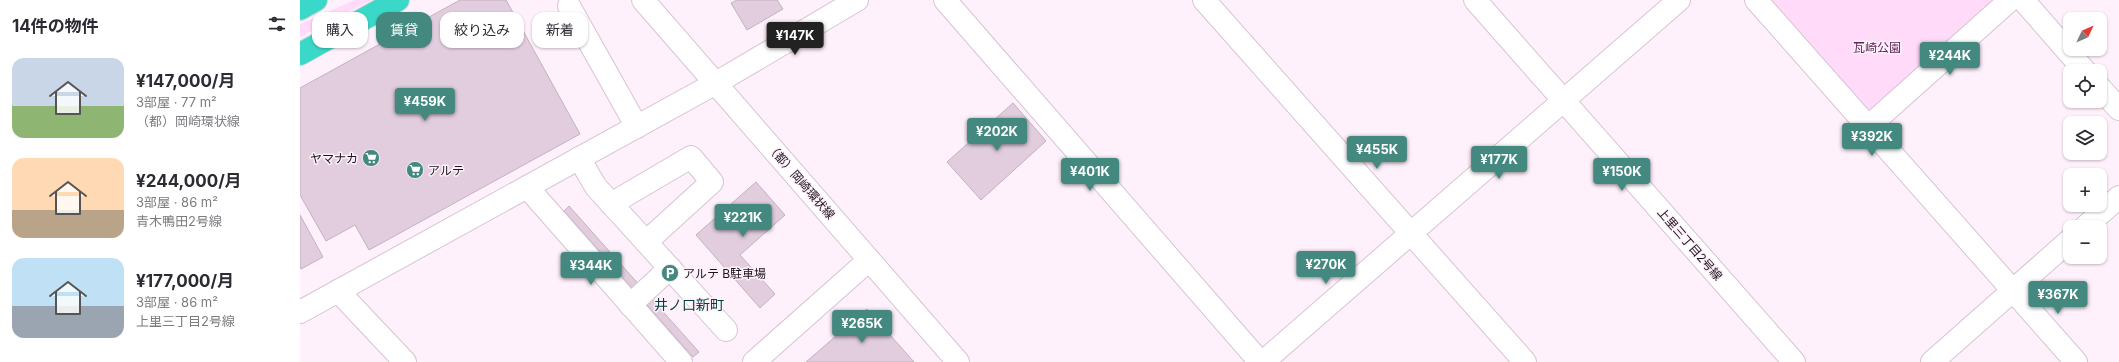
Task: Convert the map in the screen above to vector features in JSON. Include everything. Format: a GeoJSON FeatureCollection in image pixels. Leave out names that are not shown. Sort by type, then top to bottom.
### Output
{"type":"FeatureCollection","features":[{"type":"Feature","properties":{"kind":"highway"},"geometry":{"type":"LineString","coordinates":[[300,9],[316,0]]}},
{"type":"Feature","properties":{"kind":"highway"},"geometry":{"type":"LineString","coordinates":[[300,54],[398,0]]}},
{"type":"Feature","properties":{"kind":"street","name":"（都）岡崎環状線"},"geometry":{"type":"LineString","coordinates":[[643,0],[958,362]]}},
{"type":"Feature","properties":{"kind":"street"},"geometry":{"type":"LineString","coordinates":[[300,312],[716,83],[857,0]]}},
{"type":"Feature","properties":{"kind":"street"},"geometry":{"type":"LineString","coordinates":[[945,0],[1260,362]]}},
{"type":"Feature","properties":{"kind":"street"},"geometry":{"type":"LineString","coordinates":[[1204,0],[1525,362]]}},
{"type":"Feature","properties":{"kind":"street","name":"上里三丁目2号線"},"geometry":{"type":"LineString","coordinates":[[1475,0],[1794,362]]}},
{"type":"Feature","properties":{"kind":"street"},"geometry":{"type":"LineString","coordinates":[[1263,362],[1412,234],[1679,0]]}},
{"type":"Feature","properties":{"kind":"street"},"geometry":{"type":"LineString","coordinates":[[1756,0],[2076,362]]}},
{"type":"Feature","properties":{"kind":"street"},"geometry":{"type":"LineString","coordinates":[[1868,127],[2010,0]]}},
{"type":"Feature","properties":{"kind":"street"},"geometry":{"type":"LineString","coordinates":[[2023,0],[2079,64]]}},
{"type":"Feature","properties":{"kind":"street"},"geometry":{"type":"LineString","coordinates":[[569,6],[636,127]]}},
{"type":"Feature","properties":{"kind":"street"},"geometry":{"type":"LineString","coordinates":[[2107,96],[2119,110]]}},
{"type":"Feature","properties":{"kind":"street"},"geometry":{"type":"LineString","coordinates":[[611,204],[691,157],[712,182],[646,242]]}},
{"type":"Feature","properties":{"kind":"street"},"geometry":{"type":"LineString","coordinates":[[579,158],[596,187],[726,330]]}},
{"type":"Feature","properties":{"kind":"street"},"geometry":{"type":"LineString","coordinates":[[527,187],[680,362]]}},
{"type":"Feature","properties":{"kind":"street"},"geometry":{"type":"LineString","coordinates":[[2093,220],[2119,197]]}},
{"type":"Feature","properties":{"kind":"street"},"geometry":{"type":"LineString","coordinates":[[1932,362],[2063,246]]}},
{"type":"Feature","properties":{"kind":"street"},"geometry":{"type":"LineString","coordinates":[[754,362],[869,260]]}},
{"type":"Feature","properties":{"kind":"street"},"geometry":{"type":"LineString","coordinates":[[630,305],[670,268]]}},
{"type":"Feature","properties":{"kind":"street"},"geometry":{"type":"LineString","coordinates":[[338,291],[405,362]]}},
{"type":"Feature","properties":{"kind":"green space"},"geometry":{"type":"Polygon","coordinates":[[[355,0],[371,0],[348,12],[328,12],[355,0]]]}},
{"type":"Feature","properties":{"kind":"green space","name":"瓦崎公園"},"geometry":{"type":"Polygon","coordinates":[[[1770,0],[2000,0],[1877,110],[1868,109],[1770,0]]]}},
{"type":"Feature","properties":{"kind":"green space"},"geometry":{"type":"Polygon","coordinates":[[[312,19],[312,31],[300,37],[300,24],[312,19]]]}},
{"type":"Feature","properties":{"kind":"building","name":"アルテ"},"geometry":{"type":"Polygon","coordinates":[[[460,0],[506,0],[513,12],[440,12],[440,48],[524,48],[524,33],[580,134],[369,250],[355,225],[326,241],[300,195],[300,88],[376,46],[376,48],[432,48],[432,15],[460,0]]]}},
{"type":"Feature","properties":{"kind":"building"},"geometry":{"type":"Polygon","coordinates":[[[737,0],[777,0],[783,9],[747,30],[731,3],[737,0]]]}},
{"type":"Feature","properties":{"kind":"building"},"geometry":{"type":"Polygon","coordinates":[[[1013,103],[1046,141],[981,200],[947,162],[1013,103]]]}},
{"type":"Feature","properties":{"kind":"building"},"geometry":{"type":"Polygon","coordinates":[[[756,182],[785,215],[740,255],[775,294],[760,308],[696,235],[756,182]]]}},
{"type":"Feature","properties":{"kind":"building"},"geometry":{"type":"Polygon","coordinates":[[[569,206],[699,352],[693,357],[564,211],[569,206]]]}},
{"type":"Feature","properties":{"kind":"building"},"geometry":{"type":"Polygon","coordinates":[[[300,215],[323,257],[301,269],[300,266],[300,215]]]}},
{"type":"Feature","properties":{"kind":"building"},"geometry":{"type":"Polygon","coordinates":[[[867,309],[914,362],[806,362],[867,309]]]}},
{"type":"Feature","properties":{"kind":"place","name":"ヤマナカ"},"geometry":{"type":"Point","coordinates":[371,158]}},
{"type":"Feature","properties":{"kind":"place","name":"アルテ"},"geometry":{"type":"Point","coordinates":[415,170]}},
{"type":"Feature","properties":{"kind":"place","name":"アルテ B駐車場"},"geometry":{"type":"Point","coordinates":[670,273]}},
{"type":"Feature","properties":{"kind":"district","name":"井ノ口新町"},"geometry":{"type":"Point","coordinates":[689,304]}}]}
